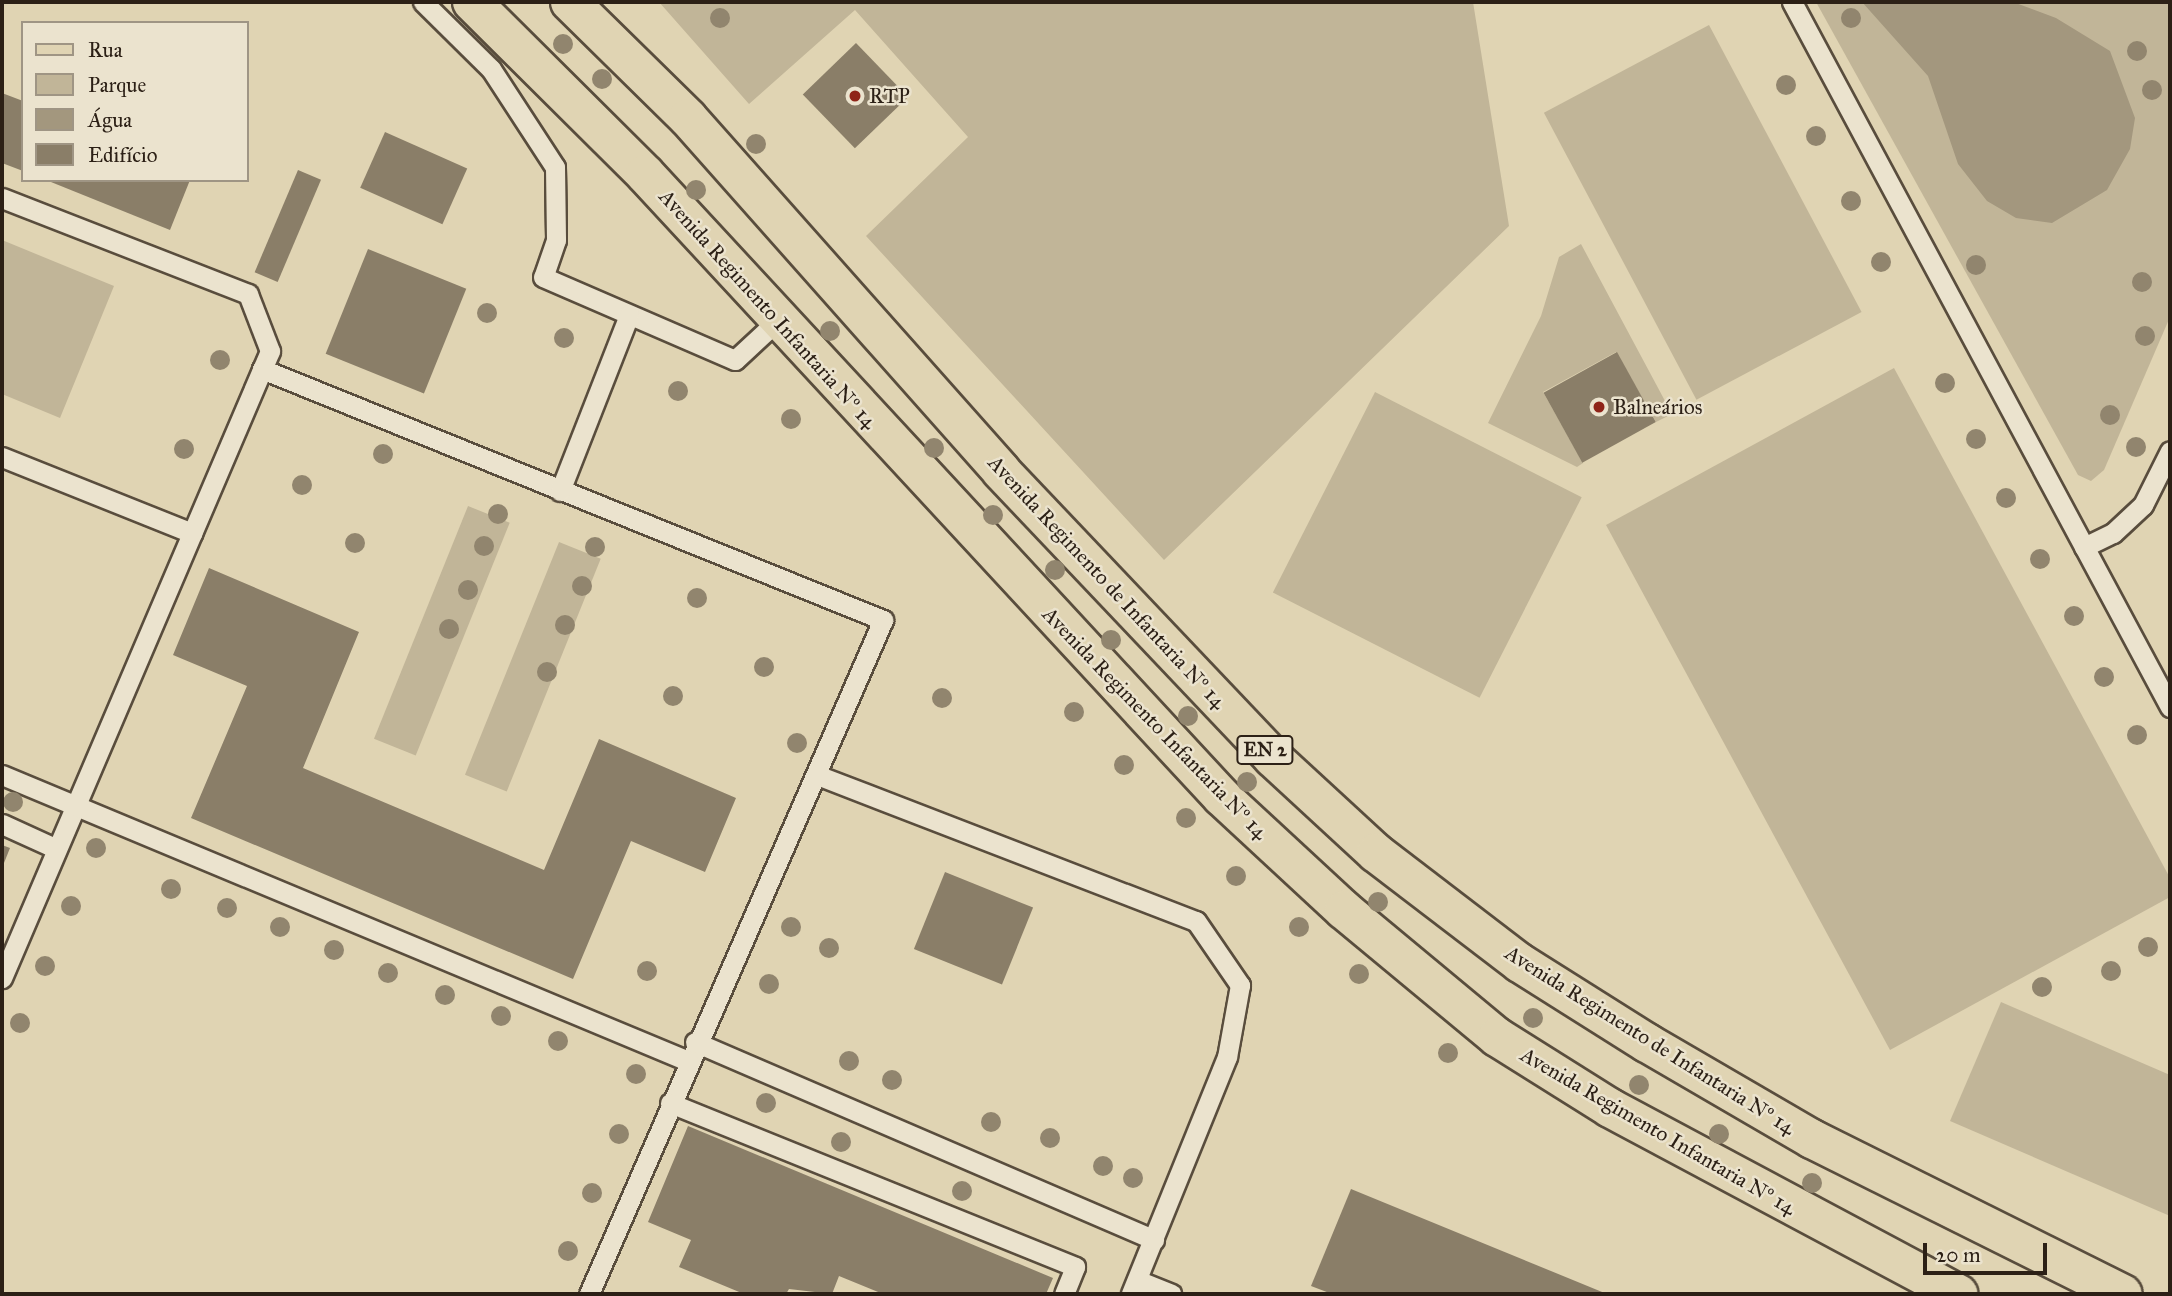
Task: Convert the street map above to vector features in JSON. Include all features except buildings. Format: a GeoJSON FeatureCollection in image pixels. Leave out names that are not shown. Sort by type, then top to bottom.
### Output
{"type":"FeatureCollection","features":[{"type":"Feature","properties":{"kind":"main road","name":"Avenida Regimento Infantaria Nº 14"},"geometry":{"type":"LineString","coordinates":[[472,2],[778,320],[1222,797],[1435,987],[1497,1037],[1610,1108],[1959,1294]]}},
{"type":"Feature","properties":{"kind":"main road","name":"Avenida Regimento de Infantaria Nº 14"},"geometry":{"type":"LineString","coordinates":[[570,2],[688,118],[1001,471],[1273,758],[1376,853],[1520,963],[1647,1043],[1811,1139],[2123,1294]]}},
{"type":"Feature","properties":{"kind":"lane"},"geometry":{"type":"LineString","coordinates":[[424,2],[491,69],[555,167],[556,240],[543,277],[735,360],[778,320]]}},
{"type":"Feature","properties":{"kind":"lane"},"geometry":{"type":"LineString","coordinates":[[1792,2],[2170,707]]}},
{"type":"Feature","properties":{"kind":"lane"},"geometry":{"type":"LineString","coordinates":[[2,198],[247,294],[270,351],[2,978]]}},
{"type":"Feature","properties":{"kind":"lane"},"geometry":{"type":"LineString","coordinates":[[560,491],[629,315]]}},
{"type":"Feature","properties":{"kind":"lane"},"geometry":{"type":"LineString","coordinates":[[262,369],[883,620],[817,775],[695,1042],[589,1294]]}},
{"type":"Feature","properties":{"kind":"lane"},"geometry":{"type":"LineString","coordinates":[[2084,547],[2113,533],[2143,505],[2170,451]]}},
{"type":"Feature","properties":{"kind":"lane"},"geometry":{"type":"LineString","coordinates":[[2,457],[192,533]]}},
{"type":"Feature","properties":{"kind":"lane"},"geometry":{"type":"LineString","coordinates":[[2,775],[688,1061]]}},
{"type":"Feature","properties":{"kind":"lane"},"geometry":{"type":"LineString","coordinates":[[817,775],[1196,921],[1240,985],[1227,1057],[1134,1287],[1171,1294]]}},
{"type":"Feature","properties":{"kind":"lane"},"geometry":{"type":"LineString","coordinates":[[2,824],[57,849]]}},
{"type":"Feature","properties":{"kind":"lane"},"geometry":{"type":"LineString","coordinates":[[695,1042],[1153,1240]]}},
{"type":"Feature","properties":{"kind":"lane"},"geometry":{"type":"LineString","coordinates":[[670,1103],[1075,1267],[1064,1294]]}},
{"type":"Feature","properties":{"kind":"green space"},"geometry":{"type":"Polygon","coordinates":[[[659,2],[1473,2],[1509,226],[1164,560],[866,236],[968,137],[855,10],[749,104],[659,2]]]}},
{"type":"Feature","properties":{"kind":"green space"},"geometry":{"type":"Polygon","coordinates":[[[1816,2],[2170,2],[2170,317],[2104,470],[2091,481],[2078,475],[1816,2]]]}},
{"type":"Feature","properties":{"kind":"green space"},"geometry":{"type":"Polygon","coordinates":[[[1709,25],[1862,312],[1696,400],[1544,113],[1709,25]]]}},
{"type":"Feature","properties":{"kind":"green space"},"geometry":{"type":"Polygon","coordinates":[[[2,240],[114,286],[60,418],[2,394],[2,240]]]}},
{"type":"Feature","properties":{"kind":"green space"},"geometry":{"type":"Polygon","coordinates":[[[1581,244],[1672,414],[1656,422],[1616,352],[1543,392],[1583,463],[1577,467],[1488,423],[1541,316],[1559,257],[1581,244]]]}},
{"type":"Feature","properties":{"kind":"green space"},"geometry":{"type":"Polygon","coordinates":[[[1894,368],[2170,878],[2170,897],[1890,1050],[1606,525],[1894,368]]]}},
{"type":"Feature","properties":{"kind":"green space"},"geometry":{"type":"Polygon","coordinates":[[[1375,392],[1582,497],[1480,698],[1273,592],[1375,392]]]}},
{"type":"Feature","properties":{"kind":"green space"},"geometry":{"type":"Polygon","coordinates":[[[468,506],[510,523],[416,756],[374,739],[468,506]]]}},
{"type":"Feature","properties":{"kind":"green space"},"geometry":{"type":"Polygon","coordinates":[[[559,542],[601,559],[507,792],[465,775],[559,542]]]}},
{"type":"Feature","properties":{"kind":"green space"},"geometry":{"type":"Polygon","coordinates":[[[2001,1002],[2170,1075],[2170,1216],[1950,1121],[2001,1002]]]}},
{"type":"Feature","properties":{"kind":"water"},"geometry":{"type":"Polygon","coordinates":[[[1862,2],[2013,2],[2056,18],[2110,51],[2135,118],[2130,149],[2107,190],[2052,223],[2016,218],[1987,201],[1958,164],[1928,76],[1862,2]]]}},
{"type":"Feature","properties":{"kind":"place","name":"RTP"},"geometry":{"type":"Point","coordinates":[855,96]}},
{"type":"Feature","properties":{"kind":"place","name":"Balneários"},"geometry":{"type":"Point","coordinates":[1599,407]}}]}
